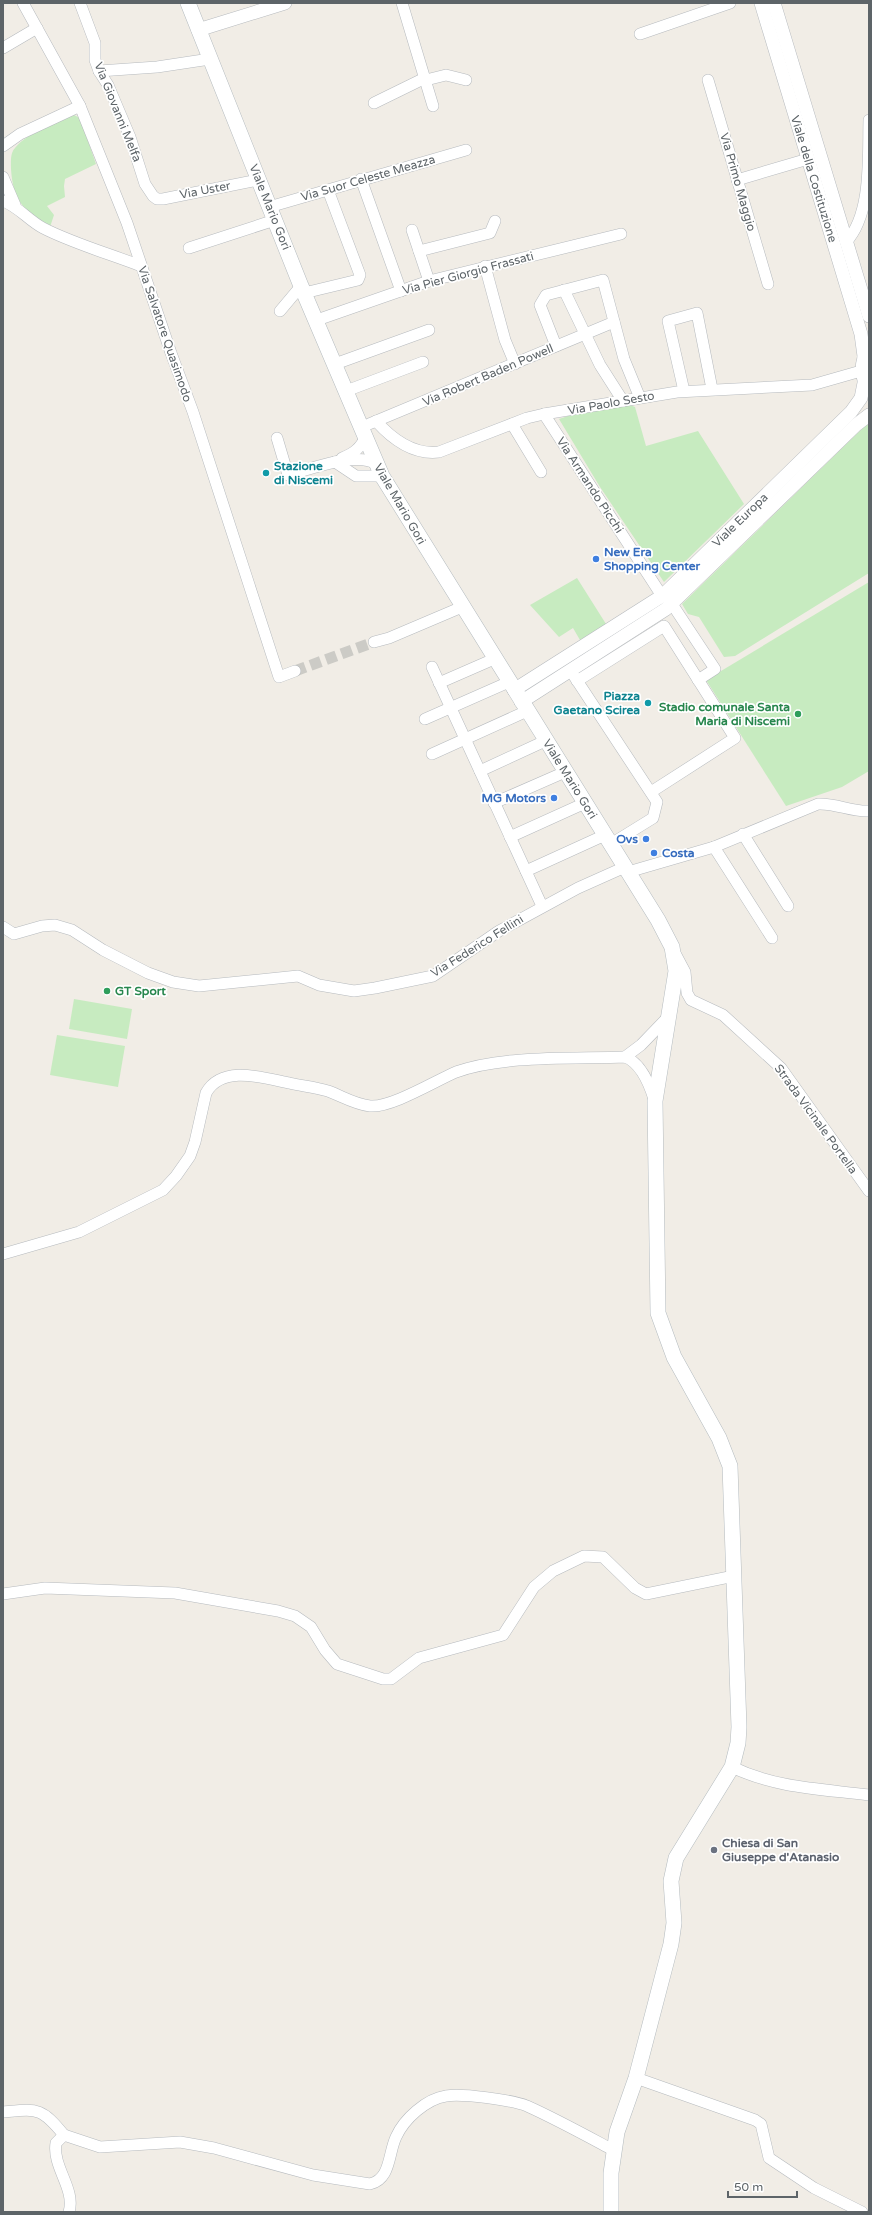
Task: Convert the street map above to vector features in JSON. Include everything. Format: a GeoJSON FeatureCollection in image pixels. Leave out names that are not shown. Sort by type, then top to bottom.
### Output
{"type":"FeatureCollection","features":[{"type":"Feature","properties":{"kind":"main road","name":"Viale Mario Gori"},"geometry":{"type":"LineString","coordinates":[[188,3],[258,180],[317,320],[375,464],[494,659],[658,920],[672,947],[676,971],[655,1101],[658,1312],[674,1357],[719,1438],[730,1466],[738,1744],[732,1767],[676,1858],[672,1881],[674,1923],[671,1944],[636,2078],[617,2132],[613,2150],[611,2212]]}},
{"type":"Feature","properties":{"kind":"street","name":"Via Salvatore Quasimodo"},"geometry":{"type":"LineString","coordinates":[[23,3],[80,106],[127,223],[193,412],[279,677],[295,671]]}},
{"type":"Feature","properties":{"kind":"street","name":"Via Giovanni Melfa"},"geometry":{"type":"LineString","coordinates":[[80,3],[95,43],[96,60],[99,71],[108,85],[128,131],[145,184],[152,196]]}},
{"type":"Feature","properties":{"kind":"street"},"geometry":{"type":"LineString","coordinates":[[198,30],[285,3]]}},
{"type":"Feature","properties":{"kind":"street"},"geometry":{"type":"LineString","coordinates":[[402,3],[433,106]]}},
{"type":"Feature","properties":{"kind":"street"},"geometry":{"type":"LineString","coordinates":[[640,34],[730,3]]}},
{"type":"Feature","properties":{"kind":"street","name":"Viale della Costituzione"},"geometry":{"type":"LineString","coordinates":[[761,3],[866,352],[865,381]]}},
{"type":"Feature","properties":{"kind":"street","name":"Viale della Costituzione"},"geometry":{"type":"LineString","coordinates":[[774,3],[869,316]]}},
{"type":"Feature","properties":{"kind":"street"},"geometry":{"type":"LineString","coordinates":[[3,48],[37,28]]}},
{"type":"Feature","properties":{"kind":"street"},"geometry":{"type":"LineString","coordinates":[[99,71],[157,67],[210,59]]}},
{"type":"Feature","properties":{"kind":"street"},"geometry":{"type":"LineString","coordinates":[[374,103],[425,79],[446,75],[466,80]]}},
{"type":"Feature","properties":{"kind":"street","name":"Via Primo Maggio"},"geometry":{"type":"LineString","coordinates":[[708,80],[768,284]]}},
{"type":"Feature","properties":{"kind":"street"},"geometry":{"type":"LineString","coordinates":[[3,146],[20,134],[80,106]]}},
{"type":"Feature","properties":{"kind":"street"},"geometry":{"type":"LineString","coordinates":[[846,242],[853,234],[866,197],[869,120]]}},
{"type":"Feature","properties":{"kind":"street","name":"Via Suor Celeste Meazza"},"geometry":{"type":"LineString","coordinates":[[188,248],[328,190],[361,179],[466,150]]}},
{"type":"Feature","properties":{"kind":"street"},"geometry":{"type":"LineString","coordinates":[[737,180],[808,159]]}},
{"type":"Feature","properties":{"kind":"street"},"geometry":{"type":"LineString","coordinates":[[3,177],[15,205],[27,218],[44,229],[141,266]]}},
{"type":"Feature","properties":{"kind":"street"},"geometry":{"type":"LineString","coordinates":[[361,179],[401,290]]}},
{"type":"Feature","properties":{"kind":"street","name":"Via Uster"},"geometry":{"type":"LineString","coordinates":[[152,196],[157,199],[163,199],[258,180]]}},
{"type":"Feature","properties":{"kind":"street"},"geometry":{"type":"LineString","coordinates":[[280,311],[303,289],[358,280],[360,275],[328,190]]}},
{"type":"Feature","properties":{"kind":"street"},"geometry":{"type":"LineString","coordinates":[[3,201],[15,205]]}},
{"type":"Feature","properties":{"kind":"street"},"geometry":{"type":"LineString","coordinates":[[420,251],[490,233],[495,221]]}},
{"type":"Feature","properties":{"kind":"street"},"geometry":{"type":"LineString","coordinates":[[412,230],[429,281]]}},
{"type":"Feature","properties":{"kind":"street","name":"Via Pier Giorgio Frassati"},"geometry":{"type":"LineString","coordinates":[[317,320],[429,281],[621,234]]}},
{"type":"Feature","properties":{"kind":"street"},"geometry":{"type":"LineString","coordinates":[[486,266],[505,340],[515,364]]}},
{"type":"Feature","properties":{"kind":"street"},"geometry":{"type":"LineString","coordinates":[[556,346],[540,305],[546,295],[603,280],[630,378],[640,398]]}},
{"type":"Feature","properties":{"kind":"street"},"geometry":{"type":"LineString","coordinates":[[564,290],[600,365],[623,401]]}},
{"type":"Feature","properties":{"kind":"street"},"geometry":{"type":"LineString","coordinates":[[684,391],[668,321],[697,313],[712,389]]}},
{"type":"Feature","properties":{"kind":"street","name":"Via Robert Baden Powell"},"geometry":{"type":"LineString","coordinates":[[363,432],[376,421],[614,322]]}},
{"type":"Feature","properties":{"kind":"street"},"geometry":{"type":"LineString","coordinates":[[335,364],[429,330]]}},
{"type":"Feature","properties":{"kind":"street"},"geometry":{"type":"LineString","coordinates":[[346,391],[423,362]]}},
{"type":"Feature","properties":{"kind":"street","name":"Via Paolo Sesto"},"geometry":{"type":"LineString","coordinates":[[376,421],[389,436],[426,453],[439,452],[512,424],[544,414],[640,398],[684,391],[812,386],[865,381]]}},
{"type":"Feature","properties":{"kind":"street","name":"Viale Europa"},"geometry":{"type":"LineString","coordinates":[[518,696],[574,676],[666,609],[667,600],[851,412],[861,398],[865,381]]}},
{"type":"Feature","properties":{"kind":"street","name":"Via Armando Picchi"},"geometry":{"type":"LineString","coordinates":[[544,414],[667,600],[715,669],[698,680]]}},
{"type":"Feature","properties":{"kind":"street","name":"Viale Europa"},"geometry":{"type":"LineString","coordinates":[[518,696],[667,600],[856,425],[869,415]]}},
{"type":"Feature","properties":{"kind":"street"},"geometry":{"type":"LineString","coordinates":[[512,424],[541,472]]}},
{"type":"Feature","properties":{"kind":"street"},"geometry":{"type":"LineString","coordinates":[[334,462],[355,452],[362,446],[363,432]]}},
{"type":"Feature","properties":{"kind":"street"},"geometry":{"type":"LineString","coordinates":[[277,438],[288,475],[334,462],[359,459],[375,464]]}},
{"type":"Feature","properties":{"kind":"street"},"geometry":{"type":"LineString","coordinates":[[334,462],[363,477],[375,464]]}},
{"type":"Feature","properties":{"kind":"street"},"geometry":{"type":"LineString","coordinates":[[349,471],[358,470],[375,464]]}},
{"type":"Feature","properties":{"kind":"street"},"geometry":{"type":"LineString","coordinates":[[374,642],[389,638],[462,607]]}},
{"type":"Feature","properties":{"kind":"street"},"geometry":{"type":"LineString","coordinates":[[526,871],[608,840],[653,818],[657,802],[574,676],[664,626],[735,738],[651,792]]}},
{"type":"Feature","properties":{"kind":"street"},"geometry":{"type":"LineString","coordinates":[[439,683],[494,659]]}},
{"type":"Feature","properties":{"kind":"street"},"geometry":{"type":"LineString","coordinates":[[432,667],[542,906]]}},
{"type":"Feature","properties":{"kind":"street"},"geometry":{"type":"LineString","coordinates":[[425,719],[450,708],[518,696]]}},
{"type":"Feature","properties":{"kind":"street"},"geometry":{"type":"LineString","coordinates":[[432,754],[465,739],[518,696]]}},
{"type":"Feature","properties":{"kind":"street"},"geometry":{"type":"LineString","coordinates":[[480,771],[545,741]]}},
{"type":"Feature","properties":{"kind":"street"},"geometry":{"type":"LineString","coordinates":[[494,803],[565,772]]}},
{"type":"Feature","properties":{"kind":"street"},"geometry":{"type":"LineString","coordinates":[[510,837],[585,803]]}},
{"type":"Feature","properties":{"kind":"street","name":"Via Federico Fellini"},"geometry":{"type":"LineString","coordinates":[[3,927],[14,934],[42,926],[56,925],[72,930],[103,950],[148,973],[173,982],[199,986],[298,976],[319,985],[354,991],[433,976],[499,930],[542,906],[626,869],[714,847],[818,804],[828,803],[854,810],[869,811]]}},
{"type":"Feature","properties":{"kind":"street"},"geometry":{"type":"LineString","coordinates":[[743,834],[788,906]]}},
{"type":"Feature","properties":{"kind":"street"},"geometry":{"type":"LineString","coordinates":[[714,847],[772,938]]}},
{"type":"Feature","properties":{"kind":"street","name":"Strada Vicinale Portella"},"geometry":{"type":"LineString","coordinates":[[672,947],[686,972],[687,993],[691,1000],[724,1015],[781,1068],[869,1191]]}},
{"type":"Feature","properties":{"kind":"street"},"geometry":{"type":"LineString","coordinates":[[3,1254],[79,1232],[163,1190],[176,1176],[190,1156],[195,1142],[206,1093],[209,1087],[218,1080],[247,1075],[328,1091],[351,1102],[380,1107],[437,1080],[479,1066],[513,1062],[624,1057],[641,1045],[669,1016]]}},
{"type":"Feature","properties":{"kind":"street"},"geometry":{"type":"LineString","coordinates":[[624,1057],[638,1066],[649,1084],[655,1101]]}},
{"type":"Feature","properties":{"kind":"street"},"geometry":{"type":"LineString","coordinates":[[3,1594],[45,1588],[175,1593],[278,1611],[295,1616],[311,1627],[325,1650],[337,1664],[383,1679],[391,1679],[419,1658],[503,1635],[534,1587],[553,1571],[584,1556],[603,1557],[635,1588],[646,1594],[734,1576]]}},
{"type":"Feature","properties":{"kind":"street"},"geometry":{"type":"LineString","coordinates":[[732,1767],[750,1775],[781,1784],[869,1795]]}},
{"type":"Feature","properties":{"kind":"street"},"geometry":{"type":"LineString","coordinates":[[636,2078],[755,2120],[761,2124],[769,2158],[814,2188],[862,2212]]}},
{"type":"Feature","properties":{"kind":"street"},"geometry":{"type":"LineString","coordinates":[[3,2112],[36,2110],[44,2113],[64,2135],[100,2147],[180,2142],[214,2148],[313,2175],[370,2184],[377,2183],[384,2176],[396,2137],[406,2122],[420,2109],[446,2096],[492,2098],[525,2105],[613,2150]]}},
{"type":"Feature","properties":{"kind":"street"},"geometry":{"type":"LineString","coordinates":[[64,2135],[56,2143],[56,2156],[70,2198],[69,2212]]}},
{"type":"Feature","properties":{"kind":"green space"},"geometry":{"type":"Polygon","coordinates":[[[74,115],[80,118],[96,164],[65,179],[65,197],[47,206],[54,215],[50,227],[33,216],[17,197],[12,180],[11,169],[13,150],[35,132],[74,115]]]}},
{"type":"Feature","properties":{"kind":"green space"},"geometry":{"type":"Polygon","coordinates":[[[630,405],[635,407],[646,446],[698,431],[744,504],[664,582],[600,487],[559,419],[574,414],[630,405]]]}},
{"type":"Feature","properties":{"kind":"green space"},"geometry":{"type":"Polygon","coordinates":[[[869,422],[869,573],[735,656],[724,657],[699,617],[688,614],[682,604],[869,422]]]}},
{"type":"Feature","properties":{"kind":"green space"},"geometry":{"type":"Polygon","coordinates":[[[577,578],[606,624],[580,640],[573,628],[559,637],[530,605],[577,578]]]}},
{"type":"Feature","properties":{"kind":"green space","name":"Stadio comunale Santa Maria di Niscemi"},"geometry":{"type":"Polygon","coordinates":[[[869,582],[869,771],[842,787],[786,806],[706,680],[869,582]]]}},
{"type":"Feature","properties":{"kind":"green space"},"geometry":{"type":"Polygon","coordinates":[[[74,999],[132,1009],[127,1039],[69,1029],[74,999]]]}},
{"type":"Feature","properties":{"kind":"green space"},"geometry":{"type":"Polygon","coordinates":[[[57,1035],[125,1046],[118,1087],[50,1075],[57,1035]]]}},
{"type":"Feature","properties":{"kind":"tunnel"},"geometry":{"type":"LineString","coordinates":[[295,671],[374,642]]}},
{"type":"Feature","properties":{"kind":"place","name":"Stazione di Niscemi"},"geometry":{"type":"Point","coordinates":[266,473]}},
{"type":"Feature","properties":{"kind":"place","name":"New Era Shopping Center"},"geometry":{"type":"Point","coordinates":[596,559]}},
{"type":"Feature","properties":{"kind":"place","name":"Piazza Gaetano Scirea"},"geometry":{"type":"Point","coordinates":[648,703]}},
{"type":"Feature","properties":{"kind":"place","name":"Stadio comunale Santa Maria di Niscemi"},"geometry":{"type":"Point","coordinates":[798,714]}},
{"type":"Feature","properties":{"kind":"place","name":"MG Motors"},"geometry":{"type":"Point","coordinates":[554,798]}},
{"type":"Feature","properties":{"kind":"place","name":"Ovs"},"geometry":{"type":"Point","coordinates":[646,839]}},
{"type":"Feature","properties":{"kind":"place","name":"Costa"},"geometry":{"type":"Point","coordinates":[654,853]}},
{"type":"Feature","properties":{"kind":"place","name":"GT Sport"},"geometry":{"type":"Point","coordinates":[107,991]}},
{"type":"Feature","properties":{"kind":"place","name":"Chiesa di San Giuseppe d'Atanasio"},"geometry":{"type":"Point","coordinates":[714,1850]}}]}
